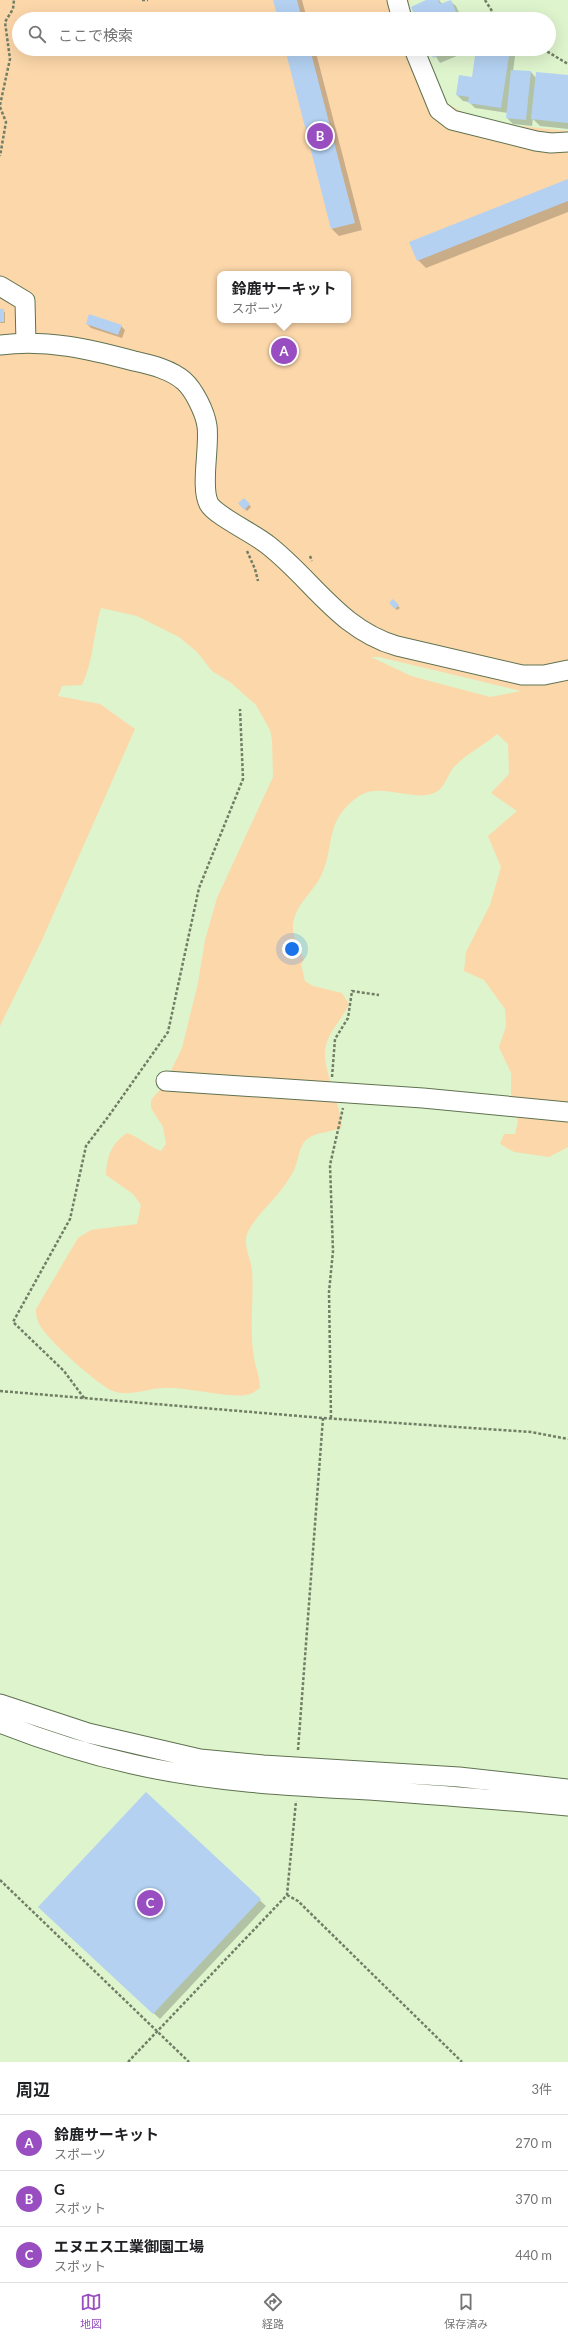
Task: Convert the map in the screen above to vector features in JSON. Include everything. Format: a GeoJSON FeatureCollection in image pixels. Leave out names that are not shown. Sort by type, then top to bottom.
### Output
{"type":"FeatureCollection","features":[{"type":"Feature","properties":{"kind":"street"},"geometry":{"type":"LineString","coordinates":[[397,0],[400,12]]}},
{"type":"Feature","properties":{"kind":"street"},"geometry":{"type":"LineString","coordinates":[[417,56],[439,110],[452,120],[536,141],[551,143],[568,142]]}},
{"type":"Feature","properties":{"kind":"street"},"geometry":{"type":"LineString","coordinates":[[0,286],[25,301],[26,343]]}},
{"type":"Feature","properties":{"kind":"street"},"geometry":{"type":"LineString","coordinates":[[0,345],[49,343],[94,350],[167,370],[184,381],[189,387],[206,420],[206,491],[211,508],[268,545],[343,617],[360,631],[379,641],[397,646],[522,675],[544,675],[568,670]]}},
{"type":"Feature","properties":{"kind":"street"},"geometry":{"type":"LineString","coordinates":[[166,1081],[423,1098],[568,1112]]}},
{"type":"Feature","properties":{"kind":"street"},"geometry":{"type":"LineString","coordinates":[[0,1704],[88,1733],[142,1747],[200,1759],[263,1765],[459,1777],[568,1789]]}},
{"type":"Feature","properties":{"kind":"street"},"geometry":{"type":"LineString","coordinates":[[0,1723],[79,1750],[133,1764],[192,1775],[297,1786],[464,1796],[568,1806]]}},
{"type":"Feature","properties":{"kind":"path"},"geometry":{"type":"LineString","coordinates":[[0,156],[6,122],[0,106],[10,59],[5,22],[13,9],[14,0]]}},
{"type":"Feature","properties":{"kind":"path"},"geometry":{"type":"LineString","coordinates":[[142,0],[148,0]]}},
{"type":"Feature","properties":{"kind":"path"},"geometry":{"type":"LineString","coordinates":[[485,0],[493,12]]}},
{"type":"Feature","properties":{"kind":"path"},"geometry":{"type":"LineString","coordinates":[[0,22],[5,22]]}},
{"type":"Feature","properties":{"kind":"path"},"geometry":{"type":"LineString","coordinates":[[555,56],[568,64]]}},
{"type":"Feature","properties":{"kind":"path"},"geometry":{"type":"LineString","coordinates":[[243,544],[255,569],[258,581]]}},
{"type":"Feature","properties":{"kind":"path"},"geometry":{"type":"LineString","coordinates":[[84,1398],[64,1371],[13,1322],[70,1219],[86,1146],[168,1032],[199,888],[243,779],[240,709]]}},
{"type":"Feature","properties":{"kind":"path"},"geometry":{"type":"LineString","coordinates":[[331,1418],[329,1292],[333,1251],[330,1165],[344,1109],[332,1093],[332,1063],[335,1040],[348,1018],[352,990],[379,995]]}},
{"type":"Feature","properties":{"kind":"path"},"geometry":{"type":"LineString","coordinates":[[0,1391],[323,1418],[531,1432],[568,1439]]}},
{"type":"Feature","properties":{"kind":"path"},"geometry":{"type":"LineString","coordinates":[[298,1766],[323,1418]]}},
{"type":"Feature","properties":{"kind":"path"},"geometry":{"type":"LineString","coordinates":[[128,2062],[287,1895],[297,1786]]}},
{"type":"Feature","properties":{"kind":"path"},"geometry":{"type":"LineString","coordinates":[[0,1880],[189,2062]]}},
{"type":"Feature","properties":{"kind":"path"},"geometry":{"type":"LineString","coordinates":[[287,1895],[298,1901],[462,2062]]}},
{"type":"Feature","properties":{"kind":"shaded area"},"geometry":{"type":"Polygon","coordinates":[[[0,0],[410,0],[406,9],[407,12],[12,12],[12,56],[426,56],[446,103],[481,122],[568,131],[568,1147],[549,1157],[514,1152],[500,1144],[504,1134],[515,1134],[518,1121],[511,1097],[511,1073],[499,1047],[506,1026],[505,1009],[484,980],[464,971],[466,952],[490,905],[501,867],[488,836],[517,811],[491,793],[509,774],[508,744],[497,734],[459,762],[452,770],[446,782],[438,791],[434,793],[416,795],[386,791],[368,792],[359,796],[348,805],[335,824],[321,876],[299,907],[296,914],[293,933],[304,960],[301,964],[305,981],[313,986],[342,993],[349,1004],[330,1034],[325,1053],[328,1074],[341,1118],[342,1127],[315,1135],[306,1140],[291,1176],[280,1192],[254,1222],[247,1234],[246,1242],[252,1270],[253,1347],[260,1388],[251,1394],[242,1395],[172,1388],[162,1388],[131,1393],[119,1393],[113,1391],[86,1372],[63,1352],[46,1334],[38,1321],[36,1309],[78,1238],[91,1230],[137,1224],[141,1205],[133,1194],[106,1175],[107,1162],[114,1146],[127,1133],[161,1151],[166,1144],[163,1127],[151,1108],[151,1100],[164,1085],[182,1048],[198,983],[205,940],[217,898],[273,777],[272,740],[270,730],[256,705],[230,682],[212,671],[197,652],[179,637],[137,616],[101,608],[89,666],[82,685],[62,686],[58,696],[100,704],[135,729],[42,940],[0,1026],[0,0]],[[371,657],[411,676],[490,697],[521,691],[379,657],[371,657]]]}},
{"type":"Feature","properties":{"kind":"building"},"geometry":{"type":"Polygon","coordinates":[[[273,0],[297,0],[300,12],[276,12],[273,0]]]}},
{"type":"Feature","properties":{"kind":"building"},"geometry":{"type":"Polygon","coordinates":[[[426,0],[438,0],[440,4],[451,0],[456,12],[413,12],[411,7],[426,0]]]}},
{"type":"Feature","properties":{"kind":"building"},"geometry":{"type":"Polygon","coordinates":[[[287,56],[312,56],[355,223],[331,229],[287,56]]]}},
{"type":"Feature","properties":{"kind":"building"},"geometry":{"type":"Polygon","coordinates":[[[475,56],[509,56],[501,108],[468,103],[469,97],[456,95],[459,75],[472,77],[475,56]]]}},
{"type":"Feature","properties":{"kind":"building"},"geometry":{"type":"Polygon","coordinates":[[[511,70],[531,71],[526,120],[506,118],[511,70]]]}},
{"type":"Feature","properties":{"kind":"building"},"geometry":{"type":"Polygon","coordinates":[[[536,72],[568,75],[568,123],[531,119],[536,72]]]}},
{"type":"Feature","properties":{"kind":"building"},"geometry":{"type":"Polygon","coordinates":[[[568,179],[568,201],[417,261],[409,242],[568,179]]]}},
{"type":"Feature","properties":{"kind":"building"},"geometry":{"type":"Polygon","coordinates":[[[0,309],[4,309],[4,322],[0,322],[0,309]]]}},
{"type":"Feature","properties":{"kind":"building"},"geometry":{"type":"Polygon","coordinates":[[[89,314],[122,325],[118,335],[86,324],[89,314]]]}},
{"type":"Feature","properties":{"kind":"building"},"geometry":{"type":"Polygon","coordinates":[[[244,498],[250,504],[244,510],[238,503],[244,498]]]}},
{"type":"Feature","properties":{"kind":"building"},"geometry":{"type":"Polygon","coordinates":[[[393,599],[399,605],[395,609],[389,603],[393,599]]]}},
{"type":"Feature","properties":{"kind":"building"},"geometry":{"type":"Polygon","coordinates":[[[146,1792],[261,1899],[153,2014],[38,1907],[146,1792]]]}},
{"type":"Feature","properties":{"kind":"place","name":"G"},"geometry":{"type":"Point","coordinates":[320,136]}},
{"type":"Feature","properties":{"kind":"place","name":"鈴鹿サーキット"},"geometry":{"type":"Point","coordinates":[284,351]}},
{"type":"Feature","properties":{"kind":"place","name":"エヌエス工業御園工場"},"geometry":{"type":"Point","coordinates":[150,1903]}}]}
